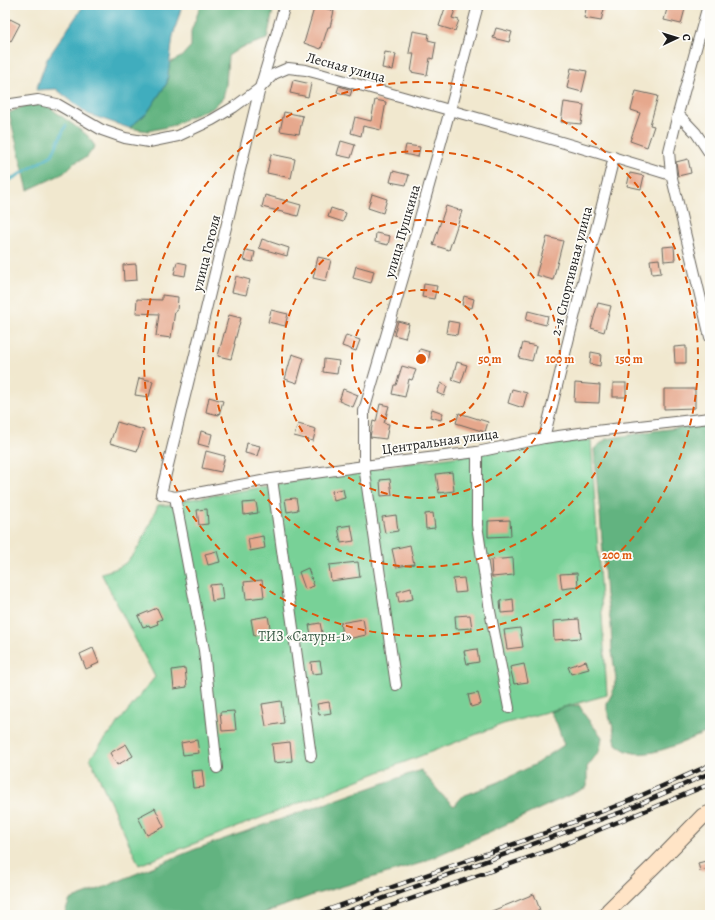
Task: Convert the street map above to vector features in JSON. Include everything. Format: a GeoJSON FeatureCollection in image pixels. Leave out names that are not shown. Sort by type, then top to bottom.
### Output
{"type":"FeatureCollection","features":[{"type":"Feature","properties":{"kind":"street","name":"улица Гоголя"},"geometry":{"type":"LineString","coordinates":[[175,497],[161,494],[260,88],[285,5]]}},
{"type":"Feature","properties":{"kind":"street","name":"улица Пушкина"},"geometry":{"type":"LineString","coordinates":[[396,685],[364,466],[364,411],[408,261],[478,5]]}},
{"type":"Feature","properties":{"kind":"street"},"geometry":{"type":"LineString","coordinates":[[708,5],[669,151],[672,176],[710,337]]}},
{"type":"Feature","properties":{"kind":"street","name":"Лесная улица"},"geometry":{"type":"LineString","coordinates":[[5,105],[38,100],[57,104],[102,130],[124,138],[149,142],[178,136],[212,120],[234,107],[260,88],[274,74],[288,68],[306,70],[450,110],[614,157],[672,176]]}},
{"type":"Feature","properties":{"kind":"street"},"geometry":{"type":"LineString","coordinates":[[678,114],[696,133],[710,154]]}},
{"type":"Feature","properties":{"kind":"street","name":"2-я Спортивная улица"},"geometry":{"type":"LineString","coordinates":[[544,438],[614,157]]}},
{"type":"Feature","properties":{"kind":"street","name":"Центральная улица"},"geometry":{"type":"LineString","coordinates":[[175,497],[272,479],[477,452],[544,438],[710,418]]}},
{"type":"Feature","properties":{"kind":"street"},"geometry":{"type":"LineString","coordinates":[[477,452],[478,525],[490,611],[508,708]]}},
{"type":"Feature","properties":{"kind":"street"},"geometry":{"type":"LineString","coordinates":[[272,479],[311,756]]}},
{"type":"Feature","properties":{"kind":"street"},"geometry":{"type":"LineString","coordinates":[[175,497],[204,650],[217,768]]}},
{"type":"Feature","properties":{"kind":"street"},"geometry":{"type":"LineString","coordinates":[[606,915],[609,910],[703,816],[710,813]]}},
{"type":"Feature","properties":{"kind":"green space"},"geometry":{"type":"Polygon","coordinates":[[[201,5],[274,5],[267,39],[240,48],[228,56],[226,85],[223,98],[213,108],[187,118],[175,125],[148,131],[129,128],[147,113],[167,83],[169,63],[181,57],[191,46],[191,31],[201,5]]]}},
{"type":"Feature","properties":{"kind":"green space"},"geometry":{"type":"Polygon","coordinates":[[[45,104],[87,135],[95,146],[87,157],[74,163],[64,173],[28,190],[9,113],[26,105],[45,104]]]}},
{"type":"Feature","properties":{"kind":"green space"},"geometry":{"type":"Polygon","coordinates":[[[710,424],[710,731],[659,751],[649,753],[630,752],[624,750],[616,744],[613,727],[607,710],[607,703],[612,694],[616,679],[612,651],[611,625],[606,595],[594,449],[606,439],[653,431],[710,424]]]}},
{"type":"Feature","properties":{"kind":"green space","name":"ТИЗ «Сатурн-1»"},"geometry":{"type":"Polygon","coordinates":[[[591,440],[607,695],[503,724],[139,865],[90,758],[155,677],[101,573],[119,567],[135,553],[144,537],[158,505],[172,505],[186,500],[355,471],[556,442],[591,440]]]}},
{"type":"Feature","properties":{"kind":"green space"},"geometry":{"type":"Polygon","coordinates":[[[579,705],[586,717],[602,737],[600,750],[587,767],[587,787],[418,864],[313,895],[259,915],[64,915],[70,900],[193,850],[421,770],[442,795],[454,806],[463,796],[499,782],[534,765],[564,745],[557,724],[550,712],[564,707],[579,705]]]}},
{"type":"Feature","properties":{"kind":"water"},"geometry":{"type":"Polygon","coordinates":[[[84,5],[182,5],[173,36],[167,83],[147,113],[129,128],[88,114],[56,89],[36,90],[47,59],[84,5]]]}},
{"type":"Feature","properties":{"kind":"building"},"geometry":{"type":"Polygon","coordinates":[[[315,5],[334,11],[330,27],[328,27],[321,49],[304,43],[315,5]]]}},
{"type":"Feature","properties":{"kind":"building"},"geometry":{"type":"Polygon","coordinates":[[[446,5],[457,5],[452,18],[459,20],[455,31],[439,26],[446,5]]]}},
{"type":"Feature","properties":{"kind":"building"},"geometry":{"type":"Polygon","coordinates":[[[587,5],[605,5],[601,21],[584,18],[587,5]]]}},
{"type":"Feature","properties":{"kind":"building"},"geometry":{"type":"Polygon","coordinates":[[[668,5],[686,5],[681,24],[664,20],[668,5]]]}},
{"type":"Feature","properties":{"kind":"building"},"geometry":{"type":"Polygon","coordinates":[[[10,19],[20,24],[11,41],[5,37],[5,27],[10,19]]]}},
{"type":"Feature","properties":{"kind":"building"},"geometry":{"type":"Polygon","coordinates":[[[496,28],[512,32],[509,42],[493,38],[496,28]]]}},
{"type":"Feature","properties":{"kind":"building"},"geometry":{"type":"Polygon","coordinates":[[[413,31],[429,34],[428,40],[436,42],[433,59],[430,58],[427,75],[411,72],[414,53],[409,53],[413,31]]]}},
{"type":"Feature","properties":{"kind":"building"},"geometry":{"type":"Polygon","coordinates":[[[385,52],[396,54],[393,70],[382,68],[385,52]]]}},
{"type":"Feature","properties":{"kind":"building"},"geometry":{"type":"Polygon","coordinates":[[[571,68],[587,71],[582,92],[567,88],[571,68]]]}},
{"type":"Feature","properties":{"kind":"building"},"geometry":{"type":"Polygon","coordinates":[[[293,80],[311,84],[308,97],[290,93],[293,80]]]}},
{"type":"Feature","properties":{"kind":"building"},"geometry":{"type":"Polygon","coordinates":[[[339,86],[352,90],[350,96],[337,92],[339,86]]]}},
{"type":"Feature","properties":{"kind":"building"},"geometry":{"type":"Polygon","coordinates":[[[636,91],[658,96],[650,125],[654,126],[647,147],[630,141],[640,113],[631,110],[636,91]]]}},
{"type":"Feature","properties":{"kind":"building"},"geometry":{"type":"Polygon","coordinates":[[[375,100],[386,102],[381,130],[363,126],[361,136],[351,133],[355,117],[371,121],[375,100]]]}},
{"type":"Feature","properties":{"kind":"building"},"geometry":{"type":"Polygon","coordinates":[[[564,102],[584,105],[581,124],[561,122],[564,102]]]}},
{"type":"Feature","properties":{"kind":"building"},"geometry":{"type":"Polygon","coordinates":[[[284,112],[303,116],[299,134],[280,131],[284,112]]]}},
{"type":"Feature","properties":{"kind":"building"},"geometry":{"type":"Polygon","coordinates":[[[341,141],[355,145],[351,158],[337,155],[341,141]]]}},
{"type":"Feature","properties":{"kind":"building"},"geometry":{"type":"Polygon","coordinates":[[[406,145],[420,147],[418,157],[404,154],[406,145]]]}},
{"type":"Feature","properties":{"kind":"building"},"geometry":{"type":"Polygon","coordinates":[[[271,154],[295,159],[291,178],[267,173],[271,154]]]}},
{"type":"Feature","properties":{"kind":"building"},"geometry":{"type":"Polygon","coordinates":[[[688,159],[691,173],[678,176],[676,162],[688,159]]]}},
{"type":"Feature","properties":{"kind":"building"},"geometry":{"type":"Polygon","coordinates":[[[393,171],[409,175],[406,185],[390,182],[393,171]]]}},
{"type":"Feature","properties":{"kind":"building"},"geometry":{"type":"Polygon","coordinates":[[[630,173],[644,176],[641,189],[627,186],[630,173]]]}},
{"type":"Feature","properties":{"kind":"building"},"geometry":{"type":"Polygon","coordinates":[[[372,194],[387,199],[383,213],[368,208],[372,194]]]}},
{"type":"Feature","properties":{"kind":"building"},"geometry":{"type":"Polygon","coordinates":[[[265,195],[301,205],[298,216],[262,207],[265,195]]]}},
{"type":"Feature","properties":{"kind":"building"},"geometry":{"type":"Polygon","coordinates":[[[446,206],[462,211],[449,250],[433,245],[446,206]]]}},
{"type":"Feature","properties":{"kind":"building"},"geometry":{"type":"Polygon","coordinates":[[[331,208],[346,213],[343,222],[328,217],[331,208]]]}},
{"type":"Feature","properties":{"kind":"building"},"geometry":{"type":"Polygon","coordinates":[[[376,233],[390,236],[388,245],[375,242],[376,233]]]}},
{"type":"Feature","properties":{"kind":"building"},"geometry":{"type":"Polygon","coordinates":[[[547,237],[563,241],[553,280],[536,275],[547,237]]]}},
{"type":"Feature","properties":{"kind":"building"},"geometry":{"type":"Polygon","coordinates":[[[262,239],[289,248],[287,256],[259,248],[262,239]]]}},
{"type":"Feature","properties":{"kind":"building"},"geometry":{"type":"Polygon","coordinates":[[[674,246],[675,260],[664,261],[663,247],[674,246]]]}},
{"type":"Feature","properties":{"kind":"building"},"geometry":{"type":"Polygon","coordinates":[[[246,250],[255,252],[253,262],[243,260],[246,250]]]}},
{"type":"Feature","properties":{"kind":"building"},"geometry":{"type":"Polygon","coordinates":[[[318,257],[331,260],[326,281],[313,278],[318,257]]]}},
{"type":"Feature","properties":{"kind":"building"},"geometry":{"type":"Polygon","coordinates":[[[659,259],[661,273],[652,274],[650,260],[659,259]]]}},
{"type":"Feature","properties":{"kind":"building"},"geometry":{"type":"Polygon","coordinates":[[[177,262],[187,264],[185,276],[174,274],[177,262]]]}},
{"type":"Feature","properties":{"kind":"building"},"geometry":{"type":"Polygon","coordinates":[[[136,264],[137,280],[124,281],[123,265],[136,264]]]}},
{"type":"Feature","properties":{"kind":"building"},"geometry":{"type":"Polygon","coordinates":[[[356,266],[374,271],[371,283],[353,278],[356,266]]]}},
{"type":"Feature","properties":{"kind":"building"},"geometry":{"type":"Polygon","coordinates":[[[236,276],[250,280],[246,295],[232,292],[236,276]]]}},
{"type":"Feature","properties":{"kind":"building"},"geometry":{"type":"Polygon","coordinates":[[[424,284],[437,286],[434,299],[422,297],[424,284]]]}},
{"type":"Feature","properties":{"kind":"building"},"geometry":{"type":"Polygon","coordinates":[[[162,295],[178,297],[177,311],[175,311],[171,338],[156,336],[159,314],[136,313],[137,299],[162,300],[162,295]]]}},
{"type":"Feature","properties":{"kind":"building"},"geometry":{"type":"Polygon","coordinates":[[[464,296],[474,299],[472,308],[462,305],[464,296]]]}},
{"type":"Feature","properties":{"kind":"building"},"geometry":{"type":"Polygon","coordinates":[[[598,303],[611,306],[604,332],[591,328],[598,303]]]}},
{"type":"Feature","properties":{"kind":"building"},"geometry":{"type":"Polygon","coordinates":[[[271,310],[288,314],[285,326],[268,322],[271,310]]]}},
{"type":"Feature","properties":{"kind":"building"},"geometry":{"type":"Polygon","coordinates":[[[528,311],[548,316],[546,325],[526,320],[528,311]]]}},
{"type":"Feature","properties":{"kind":"building"},"geometry":{"type":"Polygon","coordinates":[[[229,315],[241,318],[231,359],[218,356],[229,315]]]}},
{"type":"Feature","properties":{"kind":"building"},"geometry":{"type":"Polygon","coordinates":[[[398,321],[409,324],[405,338],[394,335],[398,321]]]}},
{"type":"Feature","properties":{"kind":"building"},"geometry":{"type":"Polygon","coordinates":[[[448,321],[459,323],[457,335],[446,333],[448,321]]]}},
{"type":"Feature","properties":{"kind":"building"},"geometry":{"type":"Polygon","coordinates":[[[346,335],[360,340],[356,351],[342,346],[346,335]]]}},
{"type":"Feature","properties":{"kind":"building"},"geometry":{"type":"Polygon","coordinates":[[[523,343],[536,346],[532,361],[519,358],[523,343]]]}},
{"type":"Feature","properties":{"kind":"building"},"geometry":{"type":"Polygon","coordinates":[[[686,346],[686,363],[675,363],[674,347],[686,346]]]}},
{"type":"Feature","properties":{"kind":"building"},"geometry":{"type":"Polygon","coordinates":[[[420,349],[430,352],[428,362],[417,360],[420,349]]]}},
{"type":"Feature","properties":{"kind":"building"},"geometry":{"type":"Polygon","coordinates":[[[591,352],[601,354],[600,366],[590,364],[591,352]]]}},
{"type":"Feature","properties":{"kind":"building"},"geometry":{"type":"Polygon","coordinates":[[[292,354],[304,358],[297,383],[285,379],[292,354]]]}},
{"type":"Feature","properties":{"kind":"building"},"geometry":{"type":"Polygon","coordinates":[[[324,359],[339,361],[337,374],[323,372],[324,359]]]}},
{"type":"Feature","properties":{"kind":"building"},"geometry":{"type":"Polygon","coordinates":[[[457,362],[467,365],[461,383],[452,380],[457,362]]]}},
{"type":"Feature","properties":{"kind":"building"},"geometry":{"type":"Polygon","coordinates":[[[402,366],[416,370],[412,380],[409,379],[405,397],[392,394],[402,366]]]}},
{"type":"Feature","properties":{"kind":"building"},"geometry":{"type":"Polygon","coordinates":[[[139,378],[153,381],[149,397],[135,395],[139,378]]]}},
{"type":"Feature","properties":{"kind":"building"},"geometry":{"type":"Polygon","coordinates":[[[441,383],[447,386],[444,396],[437,393],[441,383]]]}},
{"type":"Feature","properties":{"kind":"building"},"geometry":{"type":"Polygon","coordinates":[[[575,383],[600,385],[599,403],[574,402],[575,383]]]}},
{"type":"Feature","properties":{"kind":"building"},"geometry":{"type":"Polygon","coordinates":[[[613,383],[626,383],[626,397],[613,397],[613,383]]]}},
{"type":"Feature","properties":{"kind":"building"},"geometry":{"type":"Polygon","coordinates":[[[343,389],[358,395],[353,407],[339,401],[343,389]]]}},
{"type":"Feature","properties":{"kind":"building"},"geometry":{"type":"Polygon","coordinates":[[[512,389],[527,393],[523,408],[508,403],[512,389]]]}},
{"type":"Feature","properties":{"kind":"building"},"geometry":{"type":"Polygon","coordinates":[[[664,389],[695,389],[695,408],[664,409],[664,389]]]}},
{"type":"Feature","properties":{"kind":"building"},"geometry":{"type":"Polygon","coordinates":[[[209,397],[223,401],[219,415],[206,412],[209,397]]]}},
{"type":"Feature","properties":{"kind":"building"},"geometry":{"type":"Polygon","coordinates":[[[380,404],[389,406],[384,423],[389,424],[386,439],[370,437],[373,421],[376,422],[380,404]]]}},
{"type":"Feature","properties":{"kind":"building"},"geometry":{"type":"Polygon","coordinates":[[[432,409],[443,413],[441,420],[430,417],[432,409]]]}},
{"type":"Feature","properties":{"kind":"building"},"geometry":{"type":"Polygon","coordinates":[[[459,413],[488,422],[485,432],[456,423],[459,413]]]}},
{"type":"Feature","properties":{"kind":"building"},"geometry":{"type":"Polygon","coordinates":[[[117,422],[144,430],[137,451],[110,443],[117,422]]]}},
{"type":"Feature","properties":{"kind":"building"},"geometry":{"type":"Polygon","coordinates":[[[298,424],[316,429],[313,441],[294,436],[298,424]]]}},
{"type":"Feature","properties":{"kind":"building"},"geometry":{"type":"Polygon","coordinates":[[[201,431],[212,434],[209,447],[198,444],[201,431]]]}},
{"type":"Feature","properties":{"kind":"building"},"geometry":{"type":"Polygon","coordinates":[[[247,443],[260,446],[257,456],[245,453],[247,443]]]}},
{"type":"Feature","properties":{"kind":"building"},"geometry":{"type":"Polygon","coordinates":[[[206,451],[225,456],[221,472],[202,468],[206,451]]]}},
{"type":"Feature","properties":{"kind":"building"},"geometry":{"type":"Polygon","coordinates":[[[452,472],[454,491],[439,493],[436,474],[452,472]]]}},
{"type":"Feature","properties":{"kind":"building"},"geometry":{"type":"Polygon","coordinates":[[[390,479],[392,495],[381,496],[380,480],[390,479]]]}},
{"type":"Feature","properties":{"kind":"building"},"geometry":{"type":"Polygon","coordinates":[[[343,489],[345,498],[334,501],[332,491],[343,489]]]}},
{"type":"Feature","properties":{"kind":"building"},"geometry":{"type":"Polygon","coordinates":[[[296,498],[298,510],[287,512],[285,499],[296,498]]]}},
{"type":"Feature","properties":{"kind":"building"},"geometry":{"type":"Polygon","coordinates":[[[256,502],[258,513],[244,515],[243,503],[256,502]]]}},
{"type":"Feature","properties":{"kind":"building"},"geometry":{"type":"Polygon","coordinates":[[[207,509],[208,524],[199,525],[197,510],[207,509]]]}},
{"type":"Feature","properties":{"kind":"building"},"geometry":{"type":"Polygon","coordinates":[[[433,513],[435,528],[426,529],[425,514],[433,513]]]}},
{"type":"Feature","properties":{"kind":"building"},"geometry":{"type":"Polygon","coordinates":[[[396,515],[398,531],[385,533],[382,517],[396,515]]]}},
{"type":"Feature","properties":{"kind":"building"},"geometry":{"type":"Polygon","coordinates":[[[510,520],[511,536],[488,537],[488,521],[510,520]]]}},
{"type":"Feature","properties":{"kind":"building"},"geometry":{"type":"Polygon","coordinates":[[[351,525],[354,541],[341,543],[338,527],[351,525]]]}},
{"type":"Feature","properties":{"kind":"building"},"geometry":{"type":"Polygon","coordinates":[[[263,536],[265,548],[250,551],[248,539],[263,536]]]}},
{"type":"Feature","properties":{"kind":"building"},"geometry":{"type":"Polygon","coordinates":[[[410,545],[414,564],[396,567],[392,549],[410,545]]]}},
{"type":"Feature","properties":{"kind":"building"},"geometry":{"type":"Polygon","coordinates":[[[217,551],[220,562],[208,565],[205,554],[217,551]]]}},
{"type":"Feature","properties":{"kind":"building"},"geometry":{"type":"Polygon","coordinates":[[[513,558],[514,575],[492,577],[491,560],[513,558]]]}},
{"type":"Feature","properties":{"kind":"building"},"geometry":{"type":"Polygon","coordinates":[[[358,562],[360,577],[331,581],[329,565],[358,562]]]}},
{"type":"Feature","properties":{"kind":"building"},"geometry":{"type":"Polygon","coordinates":[[[308,568],[314,586],[305,589],[299,572],[308,568]]]}},
{"type":"Feature","properties":{"kind":"building"},"geometry":{"type":"Polygon","coordinates":[[[577,573],[578,587],[562,589],[560,574],[577,573]]]}},
{"type":"Feature","properties":{"kind":"building"},"geometry":{"type":"Polygon","coordinates":[[[464,578],[466,592],[455,593],[453,579],[464,578]]]}},
{"type":"Feature","properties":{"kind":"building"},"geometry":{"type":"Polygon","coordinates":[[[262,580],[264,597],[246,599],[244,582],[262,580]]]}},
{"type":"Feature","properties":{"kind":"building"},"geometry":{"type":"Polygon","coordinates":[[[221,584],[223,599],[212,601],[210,585],[221,584]]]}},
{"type":"Feature","properties":{"kind":"building"},"geometry":{"type":"Polygon","coordinates":[[[411,588],[413,599],[399,602],[397,592],[411,588]]]}},
{"type":"Feature","properties":{"kind":"building"},"geometry":{"type":"Polygon","coordinates":[[[513,599],[514,612],[501,613],[500,601],[513,599]]]}},
{"type":"Feature","properties":{"kind":"building"},"geometry":{"type":"Polygon","coordinates":[[[157,608],[162,619],[157,621],[158,624],[150,627],[149,625],[143,627],[138,616],[157,608]]]}},
{"type":"Feature","properties":{"kind":"building"},"geometry":{"type":"Polygon","coordinates":[[[470,615],[472,628],[456,629],[455,616],[470,615]]]}},
{"type":"Feature","properties":{"kind":"building"},"geometry":{"type":"Polygon","coordinates":[[[268,616],[271,633],[254,636],[251,619],[268,616]]]}},
{"type":"Feature","properties":{"kind":"building"},"geometry":{"type":"Polygon","coordinates":[[[363,619],[366,635],[343,640],[340,623],[363,619]]]}},
{"type":"Feature","properties":{"kind":"building"},"geometry":{"type":"Polygon","coordinates":[[[579,619],[581,638],[554,640],[553,621],[579,619]]]}},
{"type":"Feature","properties":{"kind":"building"},"geometry":{"type":"Polygon","coordinates":[[[320,623],[323,637],[312,639],[309,625],[320,623]]]}},
{"type":"Feature","properties":{"kind":"building"},"geometry":{"type":"Polygon","coordinates":[[[520,628],[523,647],[507,649],[504,630],[520,628]]]}},
{"type":"Feature","properties":{"kind":"building"},"geometry":{"type":"Polygon","coordinates":[[[93,648],[99,663],[86,669],[80,654],[93,648]]]}},
{"type":"Feature","properties":{"kind":"building"},"geometry":{"type":"Polygon","coordinates":[[[477,649],[479,662],[467,664],[464,651],[477,649]]]}},
{"type":"Feature","properties":{"kind":"building"},"geometry":{"type":"Polygon","coordinates":[[[320,661],[322,673],[312,674],[311,662],[320,661]]]}},
{"type":"Feature","properties":{"kind":"building"},"geometry":{"type":"Polygon","coordinates":[[[586,661],[589,669],[571,674],[568,667],[586,661]]]}},
{"type":"Feature","properties":{"kind":"building"},"geometry":{"type":"Polygon","coordinates":[[[524,664],[528,682],[514,684],[510,667],[524,664]]]}},
{"type":"Feature","properties":{"kind":"building"},"geometry":{"type":"Polygon","coordinates":[[[185,668],[187,687],[174,689],[172,670],[185,668]]]}},
{"type":"Feature","properties":{"kind":"building"},"geometry":{"type":"Polygon","coordinates":[[[478,693],[481,704],[471,707],[468,695],[478,693]]]}},
{"type":"Feature","properties":{"kind":"building"},"geometry":{"type":"Polygon","coordinates":[[[281,701],[284,723],[266,726],[262,704],[281,701]]]}},
{"type":"Feature","properties":{"kind":"building"},"geometry":{"type":"Polygon","coordinates":[[[329,702],[331,713],[319,715],[317,704],[329,702]]]}},
{"type":"Feature","properties":{"kind":"building"},"geometry":{"type":"Polygon","coordinates":[[[234,711],[236,730],[222,731],[220,712],[234,711]]]}},
{"type":"Feature","properties":{"kind":"building"},"geometry":{"type":"Polygon","coordinates":[[[197,740],[199,753],[183,755],[181,743],[197,740]]]}},
{"type":"Feature","properties":{"kind":"building"},"geometry":{"type":"Polygon","coordinates":[[[290,742],[292,761],[274,763],[272,744],[290,742]]]}},
{"type":"Feature","properties":{"kind":"building"},"geometry":{"type":"Polygon","coordinates":[[[126,744],[133,756],[117,765],[110,753],[126,744]]]}},
{"type":"Feature","properties":{"kind":"building"},"geometry":{"type":"Polygon","coordinates":[[[202,770],[204,787],[193,788],[191,771],[202,770]]]}},
{"type":"Feature","properties":{"kind":"building"},"geometry":{"type":"Polygon","coordinates":[[[155,808],[164,827],[147,835],[138,817],[155,808]]]}},
{"type":"Feature","properties":{"kind":"building"},"geometry":{"type":"Polygon","coordinates":[[[710,860],[710,869],[700,871],[698,863],[710,860]]]}},
{"type":"Feature","properties":{"kind":"building"},"geometry":{"type":"Polygon","coordinates":[[[534,894],[540,910],[528,915],[482,915],[534,894]]]}},
{"type":"Feature","properties":{"kind":"waterway"},"geometry":{"type":"LineString","coordinates":[[5,183],[52,155],[66,125]]}},
{"type":"Feature","properties":{"kind":"railway"},"geometry":{"type":"LineString","coordinates":[[313,915],[542,834],[624,803],[710,765]]}},
{"type":"Feature","properties":{"kind":"railway"},"geometry":{"type":"LineString","coordinates":[[337,915],[624,811],[710,773]]}},
{"type":"Feature","properties":{"kind":"railway"},"geometry":{"type":"LineString","coordinates":[[365,915],[550,850],[710,784]]}}]}
